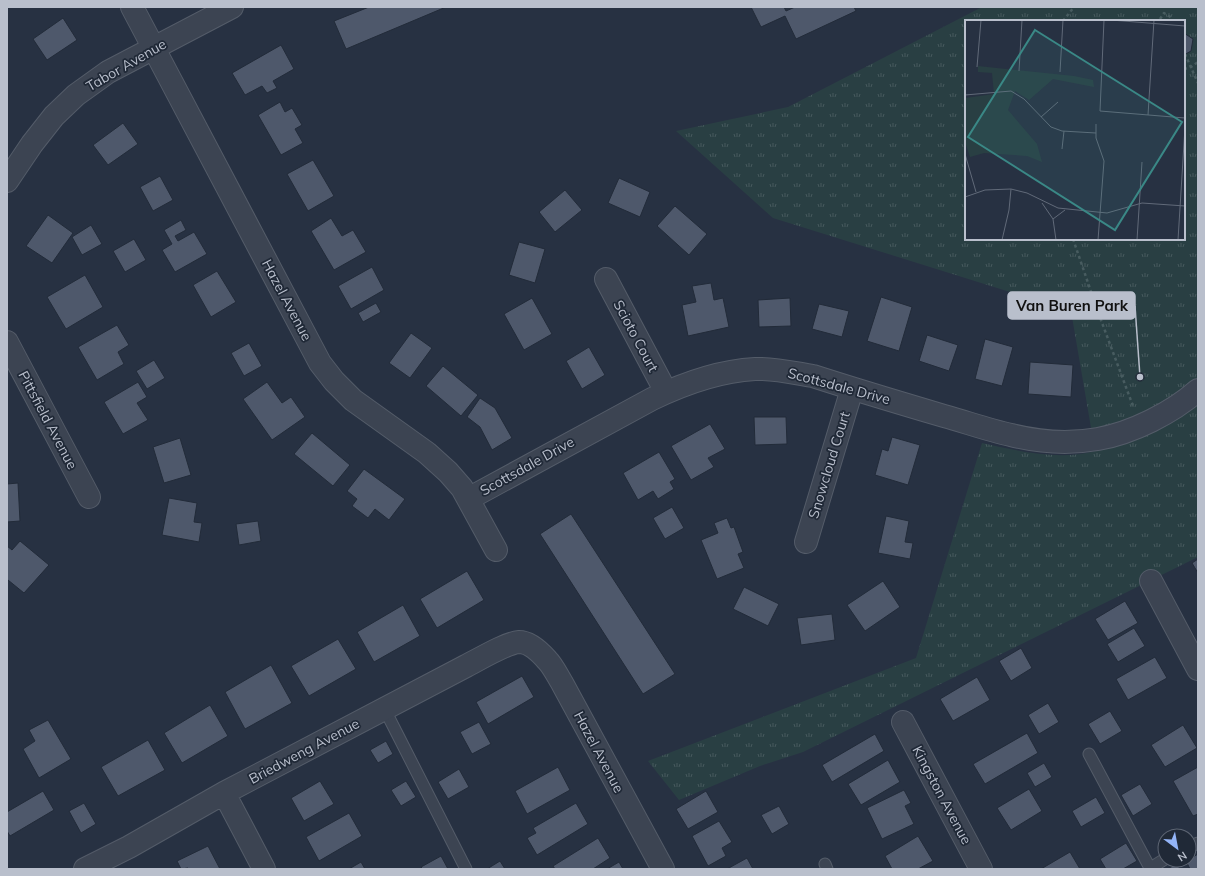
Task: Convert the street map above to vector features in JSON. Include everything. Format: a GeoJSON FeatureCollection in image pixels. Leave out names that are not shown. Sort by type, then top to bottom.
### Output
{"type":"FeatureCollection","features":[{"type":"Feature","properties":{"kind":"street","name":"Hazel Avenue"},"geometry":{"type":"LineString","coordinates":[[132,7],[320,363],[334,381],[353,400],[427,453],[448,472],[462,488],[496,550]]}},
{"type":"Feature","properties":{"kind":"street","name":"Tabor Avenue"},"geometry":{"type":"LineString","coordinates":[[7,181],[32,144],[54,116],[76,95],[108,72],[232,7]]}},
{"type":"Feature","properties":{"kind":"street","name":"Scioto Court"},"geometry":{"type":"LineString","coordinates":[[606,279],[666,392]]}},
{"type":"Feature","properties":{"kind":"street","name":"Pittsfield Avenue"},"geometry":{"type":"LineString","coordinates":[[7,342],[89,497]]}},
{"type":"Feature","properties":{"kind":"street","name":"Scottsdale Drive"},"geometry":{"type":"LineString","coordinates":[[468,499],[645,402],[700,378],[724,373],[756,369],[784,371],[813,376],[988,430],[1036,440],[1061,442],[1098,439],[1118,434],[1160,417],[1198,390]]}},
{"type":"Feature","properties":{"kind":"street","name":"Snowcloud Court"},"geometry":{"type":"LineString","coordinates":[[806,542],[852,389]]}},
{"type":"Feature","properties":{"kind":"street"},"geometry":{"type":"LineString","coordinates":[[1151,581],[1198,669]]}},
{"type":"Feature","properties":{"kind":"street","name":"Briedweng Avenue"},"geometry":{"type":"LineString","coordinates":[[85,869],[129,847],[224,793],[384,708],[504,647],[518,642],[526,644]]}},
{"type":"Feature","properties":{"kind":"street","name":"Hazel Avenue"},"geometry":{"type":"LineString","coordinates":[[526,644],[535,648],[548,660],[663,869]]}},
{"type":"Feature","properties":{"kind":"street","name":"Kingston Avenue"},"geometry":{"type":"LineString","coordinates":[[903,722],[981,869]]}},
{"type":"Feature","properties":{"kind":"street"},"geometry":{"type":"LineString","coordinates":[[224,793],[264,869]]}},
{"type":"Feature","properties":{"kind":"lane"},"geometry":{"type":"LineString","coordinates":[[384,708],[466,869]]}},
{"type":"Feature","properties":{"kind":"lane"},"geometry":{"type":"LineString","coordinates":[[1089,754],[1150,868]]}},
{"type":"Feature","properties":{"kind":"path"},"geometry":{"type":"LineString","coordinates":[[1065,20],[1074,7]]}},
{"type":"Feature","properties":{"kind":"path"},"geometry":{"type":"LineString","coordinates":[[1160,19],[1164,13],[1173,20]]}},
{"type":"Feature","properties":{"kind":"path"},"geometry":{"type":"LineString","coordinates":[[1185,54],[1198,83]]}},
{"type":"Feature","properties":{"kind":"path"},"geometry":{"type":"LineString","coordinates":[[1185,69],[1191,67],[1198,62]]}},
{"type":"Feature","properties":{"kind":"path"},"geometry":{"type":"LineString","coordinates":[[1073,240],[1098,312],[1140,425]]}},
{"type":"Feature","properties":{"kind":"green space"},"geometry":{"type":"Polygon","coordinates":[[[982,7],[1198,7],[1198,557],[803,752],[760,766],[679,800],[648,761],[916,658],[982,443],[1038,454],[1067,455],[1095,451],[1071,311],[773,218],[676,131],[788,107],[982,7]]]}},
{"type":"Feature","properties":{"kind":"building"},"geometry":{"type":"Polygon","coordinates":[[[369,7],[446,7],[346,49],[334,21],[369,7]]]}},
{"type":"Feature","properties":{"kind":"building"},"geometry":{"type":"Polygon","coordinates":[[[751,7],[784,7],[786,11],[795,7],[854,7],[856,11],[796,39],[785,16],[761,27],[751,7]]]}},
{"type":"Feature","properties":{"kind":"building"},"geometry":{"type":"Polygon","coordinates":[[[63,18],[77,40],[47,60],[33,39],[63,18]]]}},
{"type":"Feature","properties":{"kind":"building"},"geometry":{"type":"Polygon","coordinates":[[[1185,34],[1193,39],[1191,51],[1185,54],[1185,34]]]}},
{"type":"Feature","properties":{"kind":"building"},"geometry":{"type":"Polygon","coordinates":[[[281,45],[294,69],[273,81],[277,88],[267,93],[262,86],[245,95],[232,73],[281,45]]]}},
{"type":"Feature","properties":{"kind":"building"},"geometry":{"type":"Polygon","coordinates":[[[280,102],[285,112],[292,108],[302,125],[295,129],[303,143],[281,155],[258,115],[280,102]]]}},
{"type":"Feature","properties":{"kind":"building"},"geometry":{"type":"Polygon","coordinates":[[[123,123],[138,144],[108,165],[93,145],[123,123]]]}},
{"type":"Feature","properties":{"kind":"building"},"geometry":{"type":"Polygon","coordinates":[[[313,160],[334,196],[308,211],[287,174],[313,160]]]}},
{"type":"Feature","properties":{"kind":"building"},"geometry":{"type":"Polygon","coordinates":[[[160,176],[173,200],[153,211],[140,187],[160,176]]]}},
{"type":"Feature","properties":{"kind":"building"},"geometry":{"type":"Polygon","coordinates":[[[619,178],[650,192],[640,217],[608,203],[619,178]]]}},
{"type":"Feature","properties":{"kind":"building"},"geometry":{"type":"Polygon","coordinates":[[[565,190],[582,210],[555,232],[539,212],[565,190]]]}},
{"type":"Feature","properties":{"kind":"building"},"geometry":{"type":"Polygon","coordinates":[[[675,206],[707,234],[689,255],[657,226],[675,206]]]}},
{"type":"Feature","properties":{"kind":"building"},"geometry":{"type":"Polygon","coordinates":[[[48,215],[73,233],[52,263],[26,246],[48,215]]]}},
{"type":"Feature","properties":{"kind":"building"},"geometry":{"type":"Polygon","coordinates":[[[331,218],[342,236],[353,230],[366,252],[334,270],[311,231],[331,218]]]}},
{"type":"Feature","properties":{"kind":"building"},"geometry":{"type":"Polygon","coordinates":[[[181,220],[186,230],[175,236],[178,241],[194,232],[207,254],[175,272],[162,250],[172,244],[164,230],[181,220]]]}},
{"type":"Feature","properties":{"kind":"building"},"geometry":{"type":"Polygon","coordinates":[[[91,225],[102,244],[82,255],[72,237],[91,225]]]}},
{"type":"Feature","properties":{"kind":"building"},"geometry":{"type":"Polygon","coordinates":[[[134,239],[146,260],[125,272],[113,251],[134,239]]]}},
{"type":"Feature","properties":{"kind":"building"},"geometry":{"type":"Polygon","coordinates":[[[519,242],[545,249],[535,283],[509,275],[519,242]]]}},
{"type":"Feature","properties":{"kind":"building"},"geometry":{"type":"Polygon","coordinates":[[[372,267],[384,290],[351,309],[338,286],[372,267]]]}},
{"type":"Feature","properties":{"kind":"building"},"geometry":{"type":"Polygon","coordinates":[[[217,271],[236,302],[211,317],[193,285],[217,271]]]}},
{"type":"Feature","properties":{"kind":"building"},"geometry":{"type":"Polygon","coordinates":[[[85,275],[103,307],[66,329],[47,297],[85,275]]]}},
{"type":"Feature","properties":{"kind":"building"},"geometry":{"type":"Polygon","coordinates":[[[711,283],[714,300],[723,298],[729,327],[688,336],[682,305],[696,302],[692,286],[711,283]]]}},
{"type":"Feature","properties":{"kind":"building"},"geometry":{"type":"Polygon","coordinates":[[[881,297],[912,307],[899,351],[867,341],[881,297]]]}},
{"type":"Feature","properties":{"kind":"building"},"geometry":{"type":"Polygon","coordinates":[[[532,298],[552,334],[524,350],[504,314],[532,298]]]}},
{"type":"Feature","properties":{"kind":"building"},"geometry":{"type":"Polygon","coordinates":[[[790,298],[791,326],[759,327],[758,300],[790,298]]]}},
{"type":"Feature","properties":{"kind":"building"},"geometry":{"type":"Polygon","coordinates":[[[376,303],[381,312],[363,322],[358,313],[376,303]]]}},
{"type":"Feature","properties":{"kind":"building"},"geometry":{"type":"Polygon","coordinates":[[[819,304],[849,311],[842,337],[812,329],[819,304]]]}},
{"type":"Feature","properties":{"kind":"building"},"geometry":{"type":"Polygon","coordinates":[[[117,325],[129,345],[118,352],[124,364],[97,380],[78,347],[117,325]]]}},
{"type":"Feature","properties":{"kind":"building"},"geometry":{"type":"Polygon","coordinates":[[[411,333],[432,348],[410,378],[389,363],[411,333]]]}},
{"type":"Feature","properties":{"kind":"building"},"geometry":{"type":"Polygon","coordinates":[[[927,335],[958,345],[949,371],[919,361],[927,335]]]}},
{"type":"Feature","properties":{"kind":"building"},"geometry":{"type":"Polygon","coordinates":[[[985,339],[1013,347],[1002,386],[975,379],[985,339]]]}},
{"type":"Feature","properties":{"kind":"building"},"geometry":{"type":"Polygon","coordinates":[[[249,343],[262,366],[244,376],[231,353],[249,343]]]}},
{"type":"Feature","properties":{"kind":"building"},"geometry":{"type":"Polygon","coordinates":[[[589,347],[605,375],[582,389],[566,361],[589,347]]]}},
{"type":"Feature","properties":{"kind":"building"},"geometry":{"type":"Polygon","coordinates":[[[154,360],[165,378],[147,389],[136,371],[154,360]]]}},
{"type":"Feature","properties":{"kind":"building"},"geometry":{"type":"Polygon","coordinates":[[[1030,362],[1073,365],[1071,397],[1028,394],[1030,362]]]}},
{"type":"Feature","properties":{"kind":"building"},"geometry":{"type":"Polygon","coordinates":[[[443,366],[478,395],[461,416],[426,386],[443,366]]]}},
{"type":"Feature","properties":{"kind":"building"},"geometry":{"type":"Polygon","coordinates":[[[138,382],[147,397],[137,403],[148,420],[123,434],[104,402],[138,382]]]}},
{"type":"Feature","properties":{"kind":"building"},"geometry":{"type":"Polygon","coordinates":[[[267,382],[282,403],[291,397],[305,417],[272,440],[243,399],[267,382]]]}},
{"type":"Feature","properties":{"kind":"building"},"geometry":{"type":"Polygon","coordinates":[[[480,398],[495,408],[512,438],[492,450],[480,427],[467,417],[480,398]]]}},
{"type":"Feature","properties":{"kind":"building"},"geometry":{"type":"Polygon","coordinates":[[[754,417],[786,417],[787,444],[755,445],[754,417]]]}},
{"type":"Feature","properties":{"kind":"building"},"geometry":{"type":"Polygon","coordinates":[[[710,424],[725,449],[708,458],[714,467],[691,480],[671,446],[710,424]]]}},
{"type":"Feature","properties":{"kind":"building"},"geometry":{"type":"Polygon","coordinates":[[[312,433],[350,465],[333,486],[294,454],[312,433]]]}},
{"type":"Feature","properties":{"kind":"building"},"geometry":{"type":"Polygon","coordinates":[[[892,437],[920,445],[908,485],[875,475],[882,449],[888,451],[892,437]]]}},
{"type":"Feature","properties":{"kind":"building"},"geometry":{"type":"Polygon","coordinates":[[[180,438],[191,475],[164,483],[153,447],[180,438]]]}},
{"type":"Feature","properties":{"kind":"building"},"geometry":{"type":"Polygon","coordinates":[[[659,452],[675,479],[670,482],[674,489],[658,499],[653,491],[638,500],[623,473],[659,452]]]}},
{"type":"Feature","properties":{"kind":"building"},"geometry":{"type":"Polygon","coordinates":[[[364,469],[405,499],[389,520],[375,509],[368,518],[352,506],[357,499],[347,491],[364,469]]]}},
{"type":"Feature","properties":{"kind":"building"},"geometry":{"type":"Polygon","coordinates":[[[18,483],[20,521],[7,522],[7,484],[18,483]]]}},
{"type":"Feature","properties":{"kind":"building"},"geometry":{"type":"Polygon","coordinates":[[[169,498],[197,503],[194,522],[202,523],[199,542],[162,535],[169,498]]]}},
{"type":"Feature","properties":{"kind":"building"},"geometry":{"type":"Polygon","coordinates":[[[672,507],[684,528],[665,539],[653,518],[672,507]]]}},
{"type":"Feature","properties":{"kind":"building"},"geometry":{"type":"Polygon","coordinates":[[[571,514],[675,674],[643,694],[540,534],[571,514]]]}},
{"type":"Feature","properties":{"kind":"building"},"geometry":{"type":"Polygon","coordinates":[[[886,516],[909,521],[905,542],[913,543],[910,559],[878,553],[886,516]]]}},
{"type":"Feature","properties":{"kind":"building"},"geometry":{"type":"Polygon","coordinates":[[[727,518],[731,528],[734,527],[743,552],[738,554],[744,568],[717,579],[701,540],[718,533],[714,523],[727,518]]]}},
{"type":"Feature","properties":{"kind":"building"},"geometry":{"type":"Polygon","coordinates":[[[258,521],[261,541],[239,545],[236,524],[258,521]]]}},
{"type":"Feature","properties":{"kind":"building"},"geometry":{"type":"Polygon","coordinates":[[[20,541],[49,565],[24,593],[8,580],[7,581],[7,546],[12,550],[20,541]]]}},
{"type":"Feature","properties":{"kind":"building"},"geometry":{"type":"Polygon","coordinates":[[[1198,559],[1198,573],[1192,563],[1198,559]]]}},
{"type":"Feature","properties":{"kind":"building"},"geometry":{"type":"Polygon","coordinates":[[[467,571],[484,600],[437,628],[420,599],[467,571]]]}},
{"type":"Feature","properties":{"kind":"building"},"geometry":{"type":"Polygon","coordinates":[[[883,581],[900,607],[865,631],[847,605],[883,581]]]}},
{"type":"Feature","properties":{"kind":"building"},"geometry":{"type":"Polygon","coordinates":[[[744,587],[779,604],[768,626],[733,609],[744,587]]]}},
{"type":"Feature","properties":{"kind":"building"},"geometry":{"type":"Polygon","coordinates":[[[1125,601],[1138,623],[1108,640],[1095,619],[1125,601]]]}},
{"type":"Feature","properties":{"kind":"building"},"geometry":{"type":"Polygon","coordinates":[[[403,605],[420,636],[374,662],[357,632],[403,605]]]}},
{"type":"Feature","properties":{"kind":"building"},"geometry":{"type":"Polygon","coordinates":[[[832,614],[835,640],[801,645],[797,618],[832,614]]]}},
{"type":"Feature","properties":{"kind":"building"},"geometry":{"type":"Polygon","coordinates":[[[1134,628],[1145,646],[1118,662],[1107,644],[1134,628]]]}},
{"type":"Feature","properties":{"kind":"building"},"geometry":{"type":"Polygon","coordinates":[[[338,639],[356,669],[309,696],[291,666],[338,639]]]}},
{"type":"Feature","properties":{"kind":"building"},"geometry":{"type":"Polygon","coordinates":[[[1021,648],[1032,668],[1011,681],[999,661],[1021,648]]]}},
{"type":"Feature","properties":{"kind":"building"},"geometry":{"type":"Polygon","coordinates":[[[1155,657],[1167,678],[1128,700],[1116,679],[1155,657]]]}},
{"type":"Feature","properties":{"kind":"building"},"geometry":{"type":"Polygon","coordinates":[[[271,665],[292,703],[245,729],[225,692],[271,665]]]}},
{"type":"Feature","properties":{"kind":"building"},"geometry":{"type":"Polygon","coordinates":[[[522,676],[534,697],[488,724],[476,702],[522,676]]]}},
{"type":"Feature","properties":{"kind":"building"},"geometry":{"type":"Polygon","coordinates":[[[977,677],[990,700],[953,721],[940,699],[977,677]]]}},
{"type":"Feature","properties":{"kind":"building"},"geometry":{"type":"Polygon","coordinates":[[[1048,703],[1059,722],[1039,734],[1028,715],[1048,703]]]}},
{"type":"Feature","properties":{"kind":"building"},"geometry":{"type":"Polygon","coordinates":[[[210,705],[228,736],[182,763],[164,733],[210,705]]]}},
{"type":"Feature","properties":{"kind":"building"},"geometry":{"type":"Polygon","coordinates":[[[1110,711],[1122,731],[1100,744],[1088,724],[1110,711]]]}},
{"type":"Feature","properties":{"kind":"building"},"geometry":{"type":"Polygon","coordinates":[[[48,720],[71,759],[39,778],[23,749],[35,741],[29,730],[48,720]]]}},
{"type":"Feature","properties":{"kind":"building"},"geometry":{"type":"Polygon","coordinates":[[[479,722],[491,744],[472,754],[460,732],[479,722]]]}},
{"type":"Feature","properties":{"kind":"building"},"geometry":{"type":"Polygon","coordinates":[[[1183,725],[1197,748],[1165,767],[1151,745],[1183,725]]]}},
{"type":"Feature","properties":{"kind":"building"},"geometry":{"type":"Polygon","coordinates":[[[1027,733],[1038,753],[985,784],[973,764],[1027,733]]]}},
{"type":"Feature","properties":{"kind":"building"},"geometry":{"type":"Polygon","coordinates":[[[875,734],[884,751],[832,782],[822,765],[875,734]]]}},
{"type":"Feature","properties":{"kind":"building"},"geometry":{"type":"Polygon","coordinates":[[[148,740],[165,770],[118,796],[101,767],[148,740]]]}},
{"type":"Feature","properties":{"kind":"building"},"geometry":{"type":"Polygon","coordinates":[[[386,741],[393,754],[378,763],[370,750],[386,741]]]}},
{"type":"Feature","properties":{"kind":"building"},"geometry":{"type":"Polygon","coordinates":[[[888,760],[900,782],[861,805],[848,784],[888,760]]]}},
{"type":"Feature","properties":{"kind":"building"},"geometry":{"type":"Polygon","coordinates":[[[1044,763],[1052,777],[1035,787],[1027,773],[1044,763]]]}},
{"type":"Feature","properties":{"kind":"building"},"geometry":{"type":"Polygon","coordinates":[[[558,767],[570,790],[527,814],[515,791],[558,767]]]}},
{"type":"Feature","properties":{"kind":"building"},"geometry":{"type":"Polygon","coordinates":[[[1198,767],[1198,814],[1193,816],[1173,781],[1198,767]]]}},
{"type":"Feature","properties":{"kind":"building"},"geometry":{"type":"Polygon","coordinates":[[[459,769],[469,787],[448,799],[438,782],[459,769]]]}},
{"type":"Feature","properties":{"kind":"building"},"geometry":{"type":"Polygon","coordinates":[[[320,781],[334,804],[304,821],[291,798],[320,781]]]}},
{"type":"Feature","properties":{"kind":"building"},"geometry":{"type":"Polygon","coordinates":[[[406,781],[416,797],[401,806],[391,790],[406,781]]]}},
{"type":"Feature","properties":{"kind":"building"},"geometry":{"type":"Polygon","coordinates":[[[1140,784],[1152,804],[1133,816],[1121,795],[1140,784]]]}},
{"type":"Feature","properties":{"kind":"building"},"geometry":{"type":"Polygon","coordinates":[[[1029,789],[1042,811],[1011,830],[997,808],[1029,789]]]}},
{"type":"Feature","properties":{"kind":"building"},"geometry":{"type":"Polygon","coordinates":[[[904,790],[911,803],[905,806],[914,824],[882,839],[867,808],[904,790]]]}},
{"type":"Feature","properties":{"kind":"building"},"geometry":{"type":"Polygon","coordinates":[[[43,791],[54,810],[10,836],[7,831],[7,812],[43,791]]]}},
{"type":"Feature","properties":{"kind":"building"},"geometry":{"type":"Polygon","coordinates":[[[706,791],[718,812],[688,829],[676,809],[706,791]]]}},
{"type":"Feature","properties":{"kind":"building"},"geometry":{"type":"Polygon","coordinates":[[[1096,797],[1105,813],[1081,827],[1072,811],[1096,797]]]}},
{"type":"Feature","properties":{"kind":"building"},"geometry":{"type":"Polygon","coordinates":[[[84,803],[96,824],[81,833],[69,811],[84,803]]]}},
{"type":"Feature","properties":{"kind":"building"},"geometry":{"type":"Polygon","coordinates":[[[576,803],[588,824],[537,855],[527,838],[536,833],[533,828],[576,803]]]}},
{"type":"Feature","properties":{"kind":"building"},"geometry":{"type":"Polygon","coordinates":[[[779,806],[789,824],[772,834],[761,815],[779,806]]]}},
{"type":"Feature","properties":{"kind":"building"},"geometry":{"type":"Polygon","coordinates":[[[349,813],[362,836],[319,861],[306,837],[349,813]]]}},
{"type":"Feature","properties":{"kind":"building"},"geometry":{"type":"Polygon","coordinates":[[[719,821],[732,842],[722,848],[726,856],[708,866],[692,836],[719,821]]]}},
{"type":"Feature","properties":{"kind":"building"},"geometry":{"type":"Polygon","coordinates":[[[918,836],[933,861],[918,869],[892,869],[885,856],[918,836]]]}},
{"type":"Feature","properties":{"kind":"building"},"geometry":{"type":"Polygon","coordinates":[[[598,838],[610,858],[593,869],[555,869],[553,866],[598,838]]]}},
{"type":"Feature","properties":{"kind":"building"},"geometry":{"type":"Polygon","coordinates":[[[1126,843],[1137,861],[1123,869],[1106,869],[1100,859],[1126,843]]]}},
{"type":"Feature","properties":{"kind":"building"},"geometry":{"type":"Polygon","coordinates":[[[208,846],[220,869],[181,869],[177,861],[208,846]]]}},
{"type":"Feature","properties":{"kind":"building"},"geometry":{"type":"Polygon","coordinates":[[[1070,852],[1080,869],[1041,869],[1070,852]]]}},
{"type":"Feature","properties":{"kind":"building"},"geometry":{"type":"Polygon","coordinates":[[[1197,855],[1198,869],[1190,869],[1197,868],[1197,855]]]}},
{"type":"Feature","properties":{"kind":"building"},"geometry":{"type":"Polygon","coordinates":[[[441,856],[448,869],[423,869],[421,867],[441,856]]]}},
{"type":"Feature","properties":{"kind":"building"},"geometry":{"type":"Polygon","coordinates":[[[747,858],[753,869],[727,869],[747,858]]]}},
{"type":"Feature","properties":{"kind":"building"},"geometry":{"type":"Polygon","coordinates":[[[500,861],[505,869],[487,869],[500,861]]]}},
{"type":"Feature","properties":{"kind":"building"},"geometry":{"type":"Polygon","coordinates":[[[361,862],[365,869],[349,869],[361,862]]]}},
{"type":"Feature","properties":{"kind":"building"},"geometry":{"type":"Polygon","coordinates":[[[619,862],[623,869],[607,869],[619,862]]]}},
{"type":"Feature","properties":{"kind":"building"},"geometry":{"type":"Polygon","coordinates":[[[1179,868],[1180,869],[1167,869],[1179,868]]]}},
{"type":"Feature","properties":{"kind":"place","name":"Van Buren Park"},"geometry":{"type":"Point","coordinates":[1140,377]}}]}
